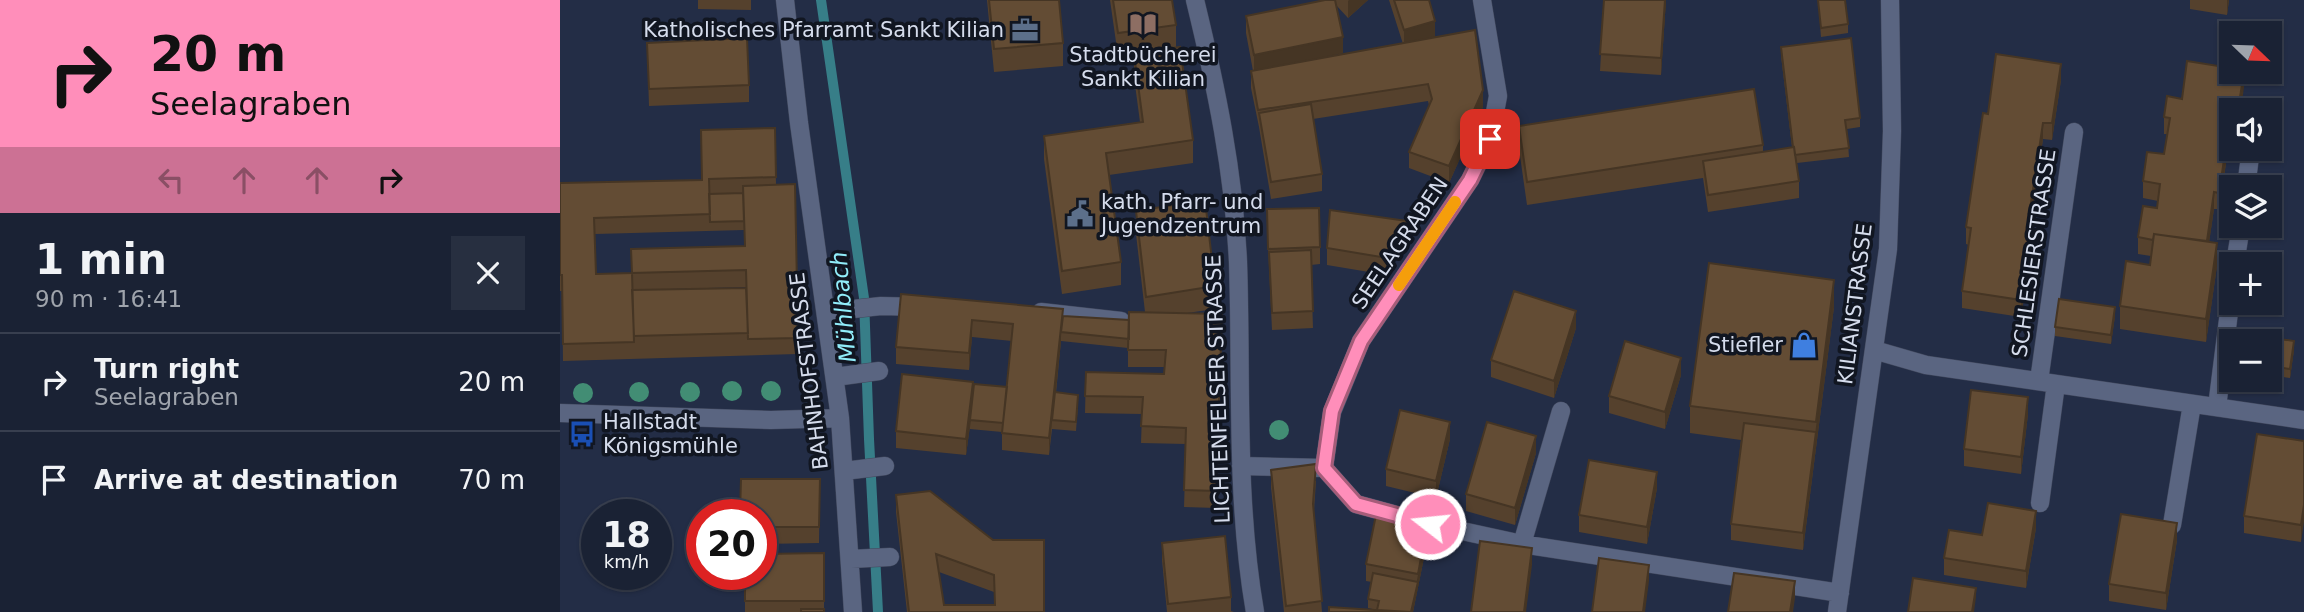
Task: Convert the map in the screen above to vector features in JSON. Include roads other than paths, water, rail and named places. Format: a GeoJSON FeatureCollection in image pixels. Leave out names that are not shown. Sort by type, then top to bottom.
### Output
{"type":"FeatureCollection","features":[{"type":"Feature","properties":{"kind":"street","name":"BAHNHOFSTRASSE"},"geometry":{"type":"LineString","coordinates":[[785,0],[799,123],[835,377],[844,471],[873,558],[853,612]]}},
{"type":"Feature","properties":{"kind":"street","name":"LICHTENFELSER STRASSE"},"geometry":{"type":"LineString","coordinates":[[1195,0],[1216,86],[1233,192],[1233,318],[1248,569],[1255,612]]}},
{"type":"Feature","properties":{"kind":"street","name":"SEELAGRABEN"},"geometry":{"type":"LineString","coordinates":[[1324,468],[1332,411],[1361,341],[1470,180],[1490,139],[1498,96],[1482,0]]}},
{"type":"Feature","properties":{"kind":"street","name":"KILIANSTRASSE"},"geometry":{"type":"LineString","coordinates":[[1837,612],[1888,249],[1892,131],[1890,0]]}},
{"type":"Feature","properties":{"kind":"street","name":"SCHLESIERSTRASSE"},"geometry":{"type":"LineString","coordinates":[[2039,503],[2048,382],[2074,132]]}},
{"type":"Feature","properties":{"kind":"street"},"geometry":{"type":"LineString","coordinates":[[826,312],[868,307],[946,307]]}},
{"type":"Feature","properties":{"kind":"street"},"geometry":{"type":"LineString","coordinates":[[1023,310],[1137,322]]}},
{"type":"Feature","properties":{"kind":"street"},"geometry":{"type":"LineString","coordinates":[[2217,407],[2229,315]]}},
{"type":"Feature","properties":{"kind":"street","name":"SCHLESIERSTRASSE"},"geometry":{"type":"LineString","coordinates":[[1874,350],[1926,365],[2304,420]]}},
{"type":"Feature","properties":{"kind":"street"},"geometry":{"type":"LineString","coordinates":[[835,377],[870,372]]}},
{"type":"Feature","properties":{"kind":"street"},"geometry":{"type":"LineString","coordinates":[[2172,526],[2192,404]]}},
{"type":"Feature","properties":{"kind":"street"},"geometry":{"type":"LineString","coordinates":[[1522,544],[1561,411]]}},
{"type":"Feature","properties":{"kind":"street"},"geometry":{"type":"LineString","coordinates":[[560,413],[771,420],[840,418]]}},
{"type":"Feature","properties":{"kind":"street"},"geometry":{"type":"LineString","coordinates":[[1241,466],[1324,468],[1356,504],[1430,524],[1522,544],[1840,593]]}},
{"type":"Feature","properties":{"kind":"street"},"geometry":{"type":"LineString","coordinates":[[844,471],[876,467]]}},
{"type":"Feature","properties":{"kind":"waterway","name":"Mühlbach"},"geometry":{"type":"LineString","coordinates":[[821,0],[864,298],[878,612]]}},
{"type":"Feature","properties":{"kind":"place","name":"Stadtbücherei Sankt Kilian"},"geometry":{"type":"Point","coordinates":[1143,24]}},
{"type":"Feature","properties":{"kind":"place","name":"Katholisches Pfarramt Sankt Kilian"},"geometry":{"type":"Point","coordinates":[1025,30]}},
{"type":"Feature","properties":{"kind":"place","name":"kath. Pfarr- und Jugendzentrum"},"geometry":{"type":"Point","coordinates":[1080,214]}},
{"type":"Feature","properties":{"kind":"place","name":"Stiefler"},"geometry":{"type":"Point","coordinates":[1804,345]}},
{"type":"Feature","properties":{"kind":"place","name":"Hallstadt Königsmühle"},"geometry":{"type":"Point","coordinates":[582,434]}}]}
